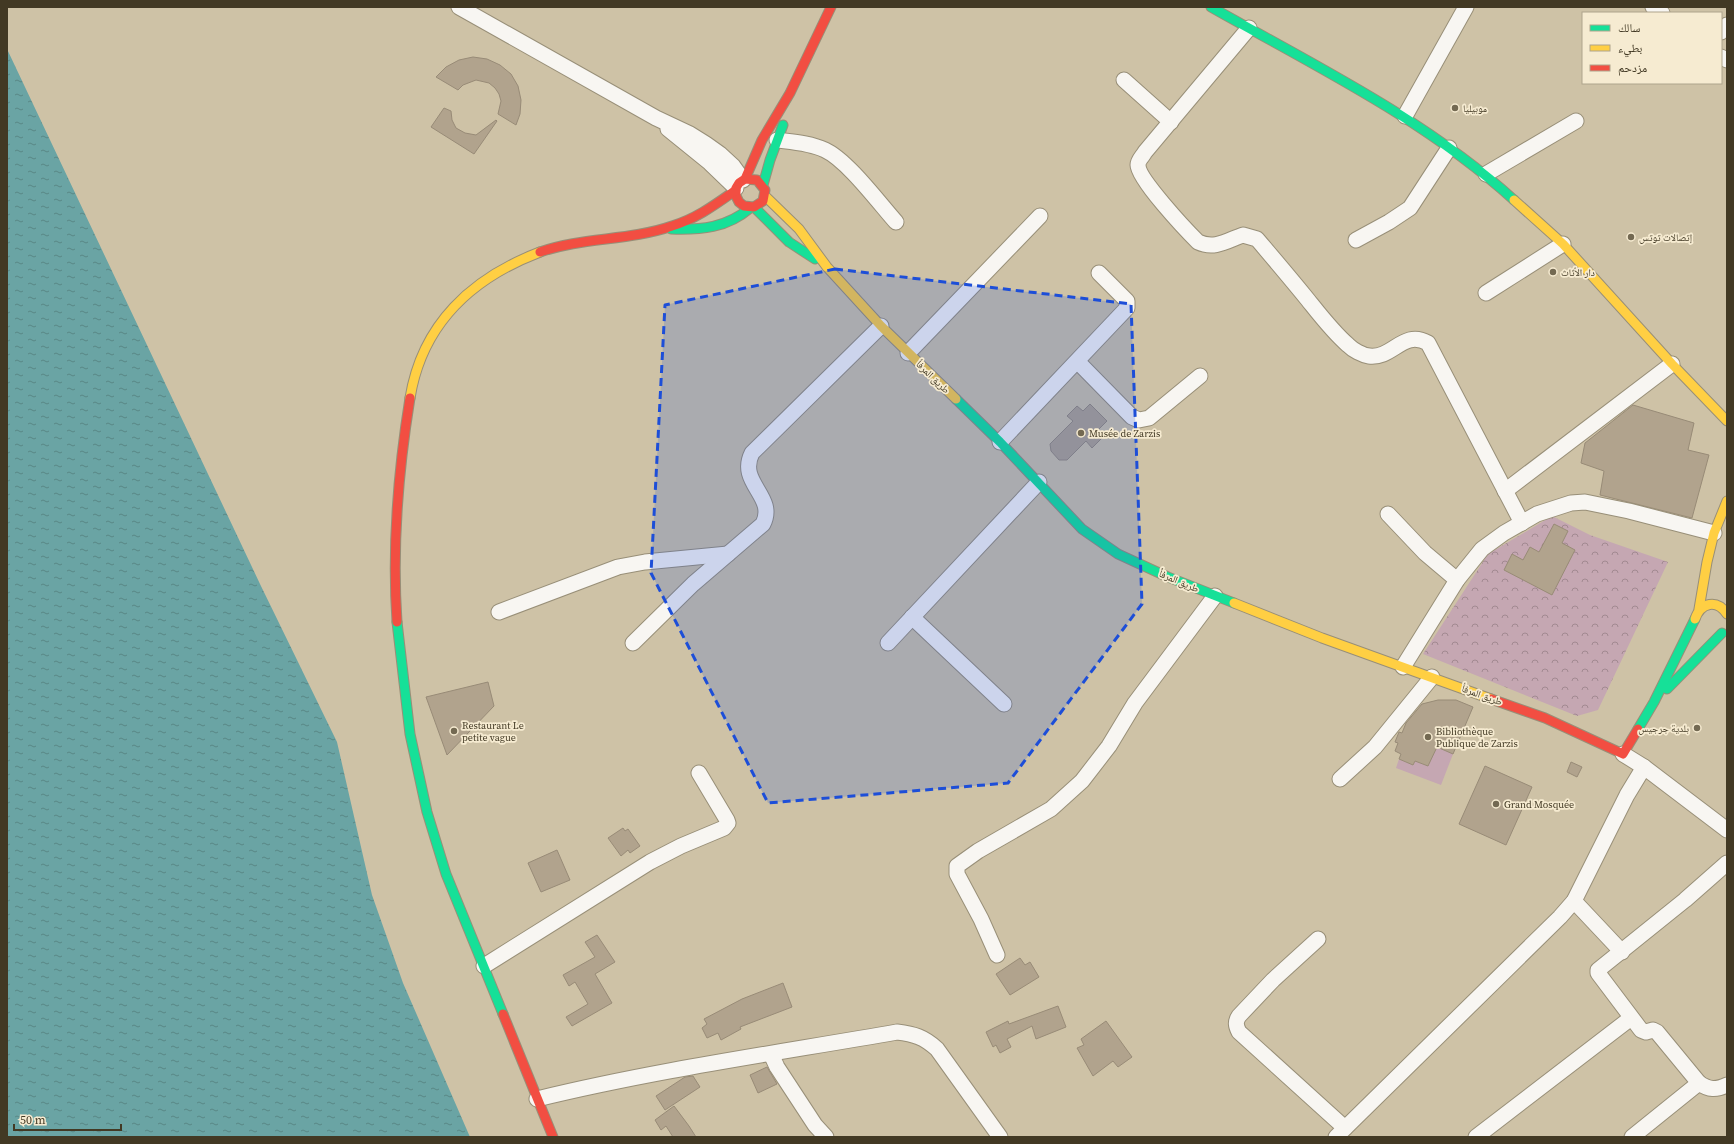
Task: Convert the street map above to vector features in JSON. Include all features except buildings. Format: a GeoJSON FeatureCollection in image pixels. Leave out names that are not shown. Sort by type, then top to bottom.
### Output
{"type":"FeatureCollection","features":[{"type":"Feature","properties":{"kind":"street"},"geometry":{"type":"LineString","coordinates":[[459,7],[656,118],[690,134],[716,150],[733,166],[740,184]]}},
{"type":"Feature","properties":{"kind":"street"},"geometry":{"type":"LineString","coordinates":[[827,267],[789,242],[752,208],[744,206],[739,202],[736,196],[740,184],[770,124],[790,93],[832,7]]}},
{"type":"Feature","properties":{"kind":"street"},"geometry":{"type":"LineString","coordinates":[[1211,7],[1405,116],[1486,174],[1563,244],[1672,364],[1727,421]]}},
{"type":"Feature","properties":{"kind":"street"},"geometry":{"type":"LineString","coordinates":[[1405,116],[1466,7]]}},
{"type":"Feature","properties":{"kind":"street"},"geometry":{"type":"LineString","coordinates":[[1249,28],[1145,152],[1139,160],[1139,170],[1147,183],[1198,242],[1205,245],[1222,244],[1243,235],[1256,239],[1331,327],[1349,346],[1362,354],[1378,356],[1412,338],[1428,343],[1522,523]]}},
{"type":"Feature","properties":{"kind":"street"},"geometry":{"type":"LineString","coordinates":[[1124,80],[1171,122]]}},
{"type":"Feature","properties":{"kind":"street"},"geometry":{"type":"LineString","coordinates":[[790,93],[786,114],[763,185],[765,196],[799,229],[827,267]]}},
{"type":"Feature","properties":{"kind":"street"},"geometry":{"type":"LineString","coordinates":[[1486,174],[1576,121]]}},
{"type":"Feature","properties":{"kind":"street"},"geometry":{"type":"LineString","coordinates":[[777,140],[802,142],[826,150],[844,163],[896,222]]}},
{"type":"Feature","properties":{"kind":"street"},"geometry":{"type":"LineString","coordinates":[[1356,240],[1389,222],[1410,208],[1449,148]]}},
{"type":"Feature","properties":{"kind":"street"},"geometry":{"type":"LineString","coordinates":[[664,229],[701,212],[740,184],[755,178],[763,185]]}},
{"type":"Feature","properties":{"kind":"street"},"geometry":{"type":"LineString","coordinates":[[714,228],[734,221],[763,201],[765,196]]}},
{"type":"Feature","properties":{"kind":"street"},"geometry":{"type":"LineString","coordinates":[[908,353],[1040,216]]}},
{"type":"Feature","properties":{"kind":"street"},"geometry":{"type":"LineString","coordinates":[[553,1137],[438,851],[420,786],[409,726],[398,635],[395,568],[397,514],[408,404],[414,377],[423,350],[435,329],[453,307],[470,291],[496,273],[525,258],[565,245],[664,229],[697,230],[739,227]]}},
{"type":"Feature","properties":{"kind":"street"},"geometry":{"type":"LineString","coordinates":[[765,232],[789,242]]}},
{"type":"Feature","properties":{"kind":"street"},"geometry":{"type":"LineString","coordinates":[[1486,293],[1563,244]]}},
{"type":"Feature","properties":{"kind":"street","name":"طريق المرفأ"},"geometry":{"type":"LineString","coordinates":[[827,267],[881,326],[1000,442],[1082,529],[1118,554],[1168,578],[1322,638],[1545,718],[1623,754]]}},
{"type":"Feature","properties":{"kind":"street"},"geometry":{"type":"LineString","coordinates":[[1000,442],[1078,362],[1127,308],[1127,301],[1099,273]]}},
{"type":"Feature","properties":{"kind":"street"},"geometry":{"type":"LineString","coordinates":[[633,643],[693,584],[763,524],[766,517],[764,503],[747,469],[748,461],[752,453],[881,326]]}},
{"type":"Feature","properties":{"kind":"street"},"geometry":{"type":"LineString","coordinates":[[1078,362],[1132,417],[1139,420],[1149,418],[1200,376]]}},
{"type":"Feature","properties":{"kind":"street"},"geometry":{"type":"LineString","coordinates":[[1506,491],[1672,364]]}},
{"type":"Feature","properties":{"kind":"street"},"geometry":{"type":"LineString","coordinates":[[888,642],[1039,482]]}},
{"type":"Feature","properties":{"kind":"street"},"geometry":{"type":"LineString","coordinates":[[1727,501],[1714,534],[1707,562],[1699,609],[1695,619],[1654,702],[1623,754],[1644,767],[1727,830]]}},
{"type":"Feature","properties":{"kind":"street"},"geometry":{"type":"LineString","coordinates":[[1403,667],[1457,580],[1482,549],[1504,533],[1537,514],[1571,503],[1585,502],[1629,511],[1714,534]]}},
{"type":"Feature","properties":{"kind":"street"},"geometry":{"type":"LineString","coordinates":[[1388,514],[1425,553],[1457,580]]}},
{"type":"Feature","properties":{"kind":"street"},"geometry":{"type":"LineString","coordinates":[[499,612],[618,567],[645,562],[728,554]]}},
{"type":"Feature","properties":{"kind":"street"},"geometry":{"type":"LineString","coordinates":[[1707,562],[1712,591],[1719,604],[1727,614]]}},
{"type":"Feature","properties":{"kind":"street"},"geometry":{"type":"LineString","coordinates":[[998,955],[957,874],[957,866],[978,851],[1052,809],[1082,781],[1109,746],[1135,703],[1215,596]]}},
{"type":"Feature","properties":{"kind":"street"},"geometry":{"type":"LineString","coordinates":[[1699,609],[1708,604],[1719,604]]}},
{"type":"Feature","properties":{"kind":"street"},"geometry":{"type":"LineString","coordinates":[[912,617],[1004,704]]}},
{"type":"Feature","properties":{"kind":"street"},"geometry":{"type":"LineString","coordinates":[[1695,619],[1698,629]]}},
{"type":"Feature","properties":{"kind":"street"},"geometry":{"type":"LineString","coordinates":[[1654,702],[1725,629]]}},
{"type":"Feature","properties":{"kind":"street"},"geometry":{"type":"LineString","coordinates":[[1706,635],[1712,636],[1725,629]]}},
{"type":"Feature","properties":{"kind":"street"},"geometry":{"type":"LineString","coordinates":[[1340,779],[1375,747],[1432,677]]}},
{"type":"Feature","properties":{"kind":"street"},"geometry":{"type":"LineString","coordinates":[[1318,939],[1239,1016],[1236,1021],[1236,1026],[1239,1032],[1341,1133],[1554,923],[1574,901],[1627,795],[1644,767]]}},
{"type":"Feature","properties":{"kind":"street"},"geometry":{"type":"LineString","coordinates":[[484,966],[650,862],[681,846],[724,828],[728,823],[727,820],[699,773]]}},
{"type":"Feature","properties":{"kind":"street"},"geometry":{"type":"LineString","coordinates":[[1727,863],[1685,900],[1598,970],[1598,973],[1643,1032],[1653,1030],[1657,1032],[1699,1084],[1706,1088],[1712,1089],[1727,1085]]}},
{"type":"Feature","properties":{"kind":"street"},"geometry":{"type":"LineString","coordinates":[[1574,901],[1622,952]]}},
{"type":"Feature","properties":{"kind":"street"},"geometry":{"type":"LineString","coordinates":[[1476,1137],[1631,1018]]}},
{"type":"Feature","properties":{"kind":"street"},"geometry":{"type":"LineString","coordinates":[[537,1099],[575,1090],[721,1062],[897,1032],[910,1034],[926,1040],[937,1049],[1000,1137]]}},
{"type":"Feature","properties":{"kind":"street"},"geometry":{"type":"LineString","coordinates":[[771,1054],[777,1067],[815,1125],[826,1137]]}},
{"type":"Feature","properties":{"kind":"street"},"geometry":{"type":"LineString","coordinates":[[1632,1137],[1699,1084]]}},
{"type":"Feature","properties":{"kind":"highlighted area"},"geometry":{"type":"Polygon","coordinates":[[[835,269],[1131,304],[1142,604],[1008,783],[768,803],[651,573],[665,305],[835,269]]]}},
{"type":"Feature","properties":{"kind":"green space"},"geometry":{"type":"Polygon","coordinates":[[[1552,516],[1590,535],[1668,562],[1598,710],[1577,716],[1423,654],[1488,554],[1552,516]]]}},
{"type":"Feature","properties":{"kind":"green space"},"geometry":{"type":"Polygon","coordinates":[[[1437,747],[1453,754],[1441,785],[1396,768],[1399,759],[1413,765],[1415,761],[1428,766],[1437,747]]]}},
{"type":"Feature","properties":{"kind":"water"},"geometry":{"type":"Polygon","coordinates":[[[7,49],[260,584],[337,742],[372,895],[403,983],[470,1137],[7,1137],[7,49]]]}},
{"type":"Feature","properties":{"kind":"traffic: fast"},"geometry":{"type":"LineString","coordinates":[[1211,7],[1368,95],[1406,119],[1444,144],[1480,171],[1514,200]]}},
{"type":"Feature","properties":{"kind":"traffic: fast"},"geometry":{"type":"LineString","coordinates":[[763,185],[770,160],[783,125]]}},
{"type":"Feature","properties":{"kind":"traffic: fast"},"geometry":{"type":"LineString","coordinates":[[754,207],[789,242],[815,259]]}},
{"type":"Feature","properties":{"kind":"traffic: fast"},"geometry":{"type":"LineString","coordinates":[[671,229],[693,229],[723,224],[741,215],[750,208]]}},
{"type":"Feature","properties":{"kind":"traffic: fast"},"geometry":{"type":"LineString","coordinates":[[956,399],[1000,442],[1082,529],[1118,554],[1168,577],[1234,603]]}},
{"type":"Feature","properties":{"kind":"traffic: fast"},"geometry":{"type":"LineString","coordinates":[[1638,729],[1654,702],[1695,619]]}},
{"type":"Feature","properties":{"kind":"traffic: fast"},"geometry":{"type":"LineString","coordinates":[[397,622],[410,734],[427,812],[446,874],[503,1014]]}},
{"type":"Feature","properties":{"kind":"traffic: fast"},"geometry":{"type":"LineString","coordinates":[[1667,689],[1722,633]]}},
{"type":"Feature","properties":{"kind":"traffic: slow"},"geometry":{"type":"LineString","coordinates":[[765,196],[799,229],[827,267],[881,326],[956,399]]}},
{"type":"Feature","properties":{"kind":"traffic: slow"},"geometry":{"type":"LineString","coordinates":[[1514,200],[1563,244],[1672,364],[1727,421]]}},
{"type":"Feature","properties":{"kind":"traffic: slow"},"geometry":{"type":"LineString","coordinates":[[410,398],[416,372],[426,348],[438,326],[454,307],[472,290],[493,275],[540,252]]}},
{"type":"Feature","properties":{"kind":"traffic: slow"},"geometry":{"type":"LineString","coordinates":[[1699,609],[1707,562],[1714,533],[1727,501]]}},
{"type":"Feature","properties":{"kind":"traffic: slow"},"geometry":{"type":"LineString","coordinates":[[1234,603],[1322,638],[1491,699]]}},
{"type":"Feature","properties":{"kind":"traffic: slow"},"geometry":{"type":"LineString","coordinates":[[1695,619],[1701,609],[1710,604],[1719,606],[1727,614]]}},
{"type":"Feature","properties":{"kind":"traffic: jam"},"geometry":{"type":"LineString","coordinates":[[745,179],[757,180],[765,190],[763,201],[754,207],[744,206],[739,202],[736,196],[736,188],[739,183],[745,179],[762,140],[790,93],[831,7]]}},
{"type":"Feature","properties":{"kind":"traffic: jam"},"geometry":{"type":"LineString","coordinates":[[540,252],[556,247],[656,231],[672,226],[698,215],[736,190]]}},
{"type":"Feature","properties":{"kind":"traffic: jam"},"geometry":{"type":"LineString","coordinates":[[397,622],[395,566],[397,510],[402,454],[410,398]]}},
{"type":"Feature","properties":{"kind":"traffic: jam"},"geometry":{"type":"LineString","coordinates":[[1491,699],[1545,718],[1623,754],[1638,729]]}},
{"type":"Feature","properties":{"kind":"traffic: jam"},"geometry":{"type":"LineString","coordinates":[[503,1014],[553,1137]]}},
{"type":"Feature","properties":{"kind":"place","name":"موبيليا"},"geometry":{"type":"Point","coordinates":[1455,108]}},
{"type":"Feature","properties":{"kind":"place","name":"إتصالات توتس"},"geometry":{"type":"Point","coordinates":[1631,237]}},
{"type":"Feature","properties":{"kind":"place","name":"دار الأثاث"},"geometry":{"type":"Point","coordinates":[1553,272]}},
{"type":"Feature","properties":{"kind":"place","name":"Musée de Zarzis"},"geometry":{"type":"Point","coordinates":[1081,433]}},
{"type":"Feature","properties":{"kind":"place","name":"بلدية جرجيس"},"geometry":{"type":"Point","coordinates":[1697,728]}},
{"type":"Feature","properties":{"kind":"place","name":"Restaurant Le petite vague"},"geometry":{"type":"Point","coordinates":[454,731]}},
{"type":"Feature","properties":{"kind":"place","name":"Bibliothèque Publique de Zarzis"},"geometry":{"type":"Point","coordinates":[1428,737]}},
{"type":"Feature","properties":{"kind":"place","name":"Grand Mosquée"},"geometry":{"type":"Point","coordinates":[1496,804]}}]}
